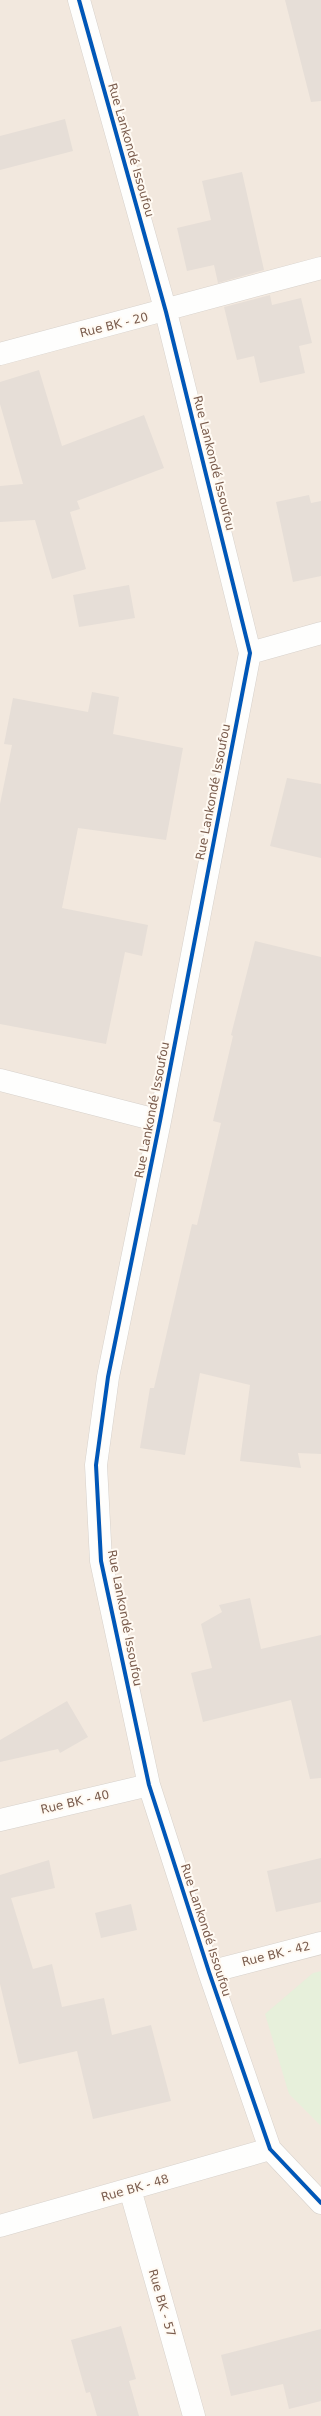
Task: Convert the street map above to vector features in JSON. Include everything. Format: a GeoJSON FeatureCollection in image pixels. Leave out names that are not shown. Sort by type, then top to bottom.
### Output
{"type":"FeatureCollection","features":[{"type":"Feature","properties":{"kind":"street","name":"Rue Lankondé Issoufou"},"geometry":{"type":"LineString","coordinates":[[79,0],[166,312],[250,653],[160,1121],[108,1377],[96,1464],[101,1560],[149,1785],[209,1972],[270,2149],[321,2203]]}},
{"type":"Feature","properties":{"kind":"street","name":"Rue BK - 20"},"geometry":{"type":"LineString","coordinates":[[0,354],[166,312],[321,268]]}},
{"type":"Feature","properties":{"kind":"street"},"geometry":{"type":"LineString","coordinates":[[250,653],[321,633]]}},
{"type":"Feature","properties":{"kind":"street"},"geometry":{"type":"LineString","coordinates":[[0,1080],[160,1121]]}},
{"type":"Feature","properties":{"kind":"street","name":"Rue BK - 40"},"geometry":{"type":"LineString","coordinates":[[0,1820],[149,1785]]}},
{"type":"Feature","properties":{"kind":"street","name":"Rue BK - 42"},"geometry":{"type":"LineString","coordinates":[[209,1972],[321,1943]]}},
{"type":"Feature","properties":{"kind":"street","name":"Rue BK - 48"},"geometry":{"type":"LineString","coordinates":[[0,2226],[270,2149]]}},
{"type":"Feature","properties":{"kind":"street","name":"Rue BK - 57"},"geometry":{"type":"LineString","coordinates":[[130,2189],[194,2416]]}},
{"type":"Feature","properties":{"kind":"shaded area"},"geometry":{"type":"Polygon","coordinates":[[[0,0],[321,0],[321,2416],[0,2416],[0,0]]]}},
{"type":"Feature","properties":{"kind":"green space"},"geometry":{"type":"Polygon","coordinates":[[[321,1971],[321,2126],[289,2094],[265,2014],[313,1973],[321,1971]]]}},
{"type":"Feature","properties":{"kind":"building"},"geometry":{"type":"Polygon","coordinates":[[[285,0],[321,0],[321,101],[311,102],[285,0]]]}},
{"type":"Feature","properties":{"kind":"building"},"geometry":{"type":"Polygon","coordinates":[[[65,119],[73,151],[0,170],[0,136],[65,119]]]}},
{"type":"Feature","properties":{"kind":"building"},"geometry":{"type":"Polygon","coordinates":[[[242,172],[264,270],[218,283],[214,265],[187,271],[177,228],[211,220],[202,181],[242,172]]]}},
{"type":"Feature","properties":{"kind":"building"},"geometry":{"type":"Polygon","coordinates":[[[270,295],[272,305],[301,298],[312,343],[299,346],[305,373],[260,383],[254,356],[237,360],[224,307],[270,295]]]}},
{"type":"Feature","properties":{"kind":"building"},"geometry":{"type":"Polygon","coordinates":[[[39,370],[62,446],[144,415],[164,468],[77,501],[80,509],[70,512],[86,569],[52,579],[35,520],[0,522],[0,486],[23,484],[0,404],[0,382],[39,370]]]}},
{"type":"Feature","properties":{"kind":"building"},"geometry":{"type":"Polygon","coordinates":[[[309,495],[311,503],[321,501],[321,576],[293,582],[276,502],[309,495]]]}},
{"type":"Feature","properties":{"kind":"building"},"geometry":{"type":"Polygon","coordinates":[[[129,585],[135,618],[79,627],[73,595],[129,585]]]}},
{"type":"Feature","properties":{"kind":"building"},"geometry":{"type":"Polygon","coordinates":[[[92,692],[119,697],[113,734],[183,748],[166,840],[78,828],[62,908],[148,925],[142,956],[125,952],[106,1044],[0,1024],[0,804],[12,745],[4,744],[13,698],[88,712],[92,692]]]}},
{"type":"Feature","properties":{"kind":"building"},"geometry":{"type":"Polygon","coordinates":[[[287,778],[321,784],[321,858],[270,846],[287,778]]]}},
{"type":"Feature","properties":{"kind":"building"},"geometry":{"type":"Polygon","coordinates":[[[255,941],[321,957],[321,1454],[298,1453],[301,1468],[240,1461],[250,1385],[200,1373],[185,1455],[140,1448],[150,1388],[154,1388],[192,1224],[197,1225],[221,1123],[213,1121],[233,1036],[231,1035],[255,941]]]}},
{"type":"Feature","properties":{"kind":"building"},"geometry":{"type":"Polygon","coordinates":[[[250,1598],[261,1649],[321,1635],[321,1778],[310,1779],[291,1700],[203,1722],[191,1673],[212,1668],[201,1624],[222,1612],[219,1605],[250,1598]]]}},
{"type":"Feature","properties":{"kind":"building"},"geometry":{"type":"Polygon","coordinates":[[[67,1701],[88,1737],[60,1753],[58,1749],[0,1762],[0,1740],[67,1701]]]}},
{"type":"Feature","properties":{"kind":"building"},"geometry":{"type":"Polygon","coordinates":[[[321,1858],[321,1902],[276,1912],[267,1871],[321,1858]]]}},
{"type":"Feature","properties":{"kind":"building"},"geometry":{"type":"Polygon","coordinates":[[[49,1860],[55,1888],[11,1898],[33,1969],[52,1964],[62,2007],[104,1998],[112,2035],[151,2025],[171,2101],[93,2119],[77,2051],[19,2064],[0,1984],[0,1875],[49,1860]]]}},
{"type":"Feature","properties":{"kind":"building"},"geometry":{"type":"Polygon","coordinates":[[[131,1904],[137,1930],[101,1938],[95,1913],[131,1904]]]}},
{"type":"Feature","properties":{"kind":"building"},"geometry":{"type":"Polygon","coordinates":[[[121,2326],[136,2379],[129,2381],[139,2416],[97,2416],[90,2392],[86,2393],[71,2340],[121,2326]]]}},
{"type":"Feature","properties":{"kind":"building"},"geometry":{"type":"Polygon","coordinates":[[[321,2329],[321,2401],[289,2409],[283,2384],[231,2396],[221,2355],[321,2329]]]}},
{"type":"Feature","properties":{"kind":"cycle path"},"geometry":{"type":"LineString","coordinates":[[79,0],[166,312],[250,653],[160,1121],[108,1377],[96,1465],[101,1561],[149,1785],[209,1972],[270,2149],[321,2203]]}}]}
